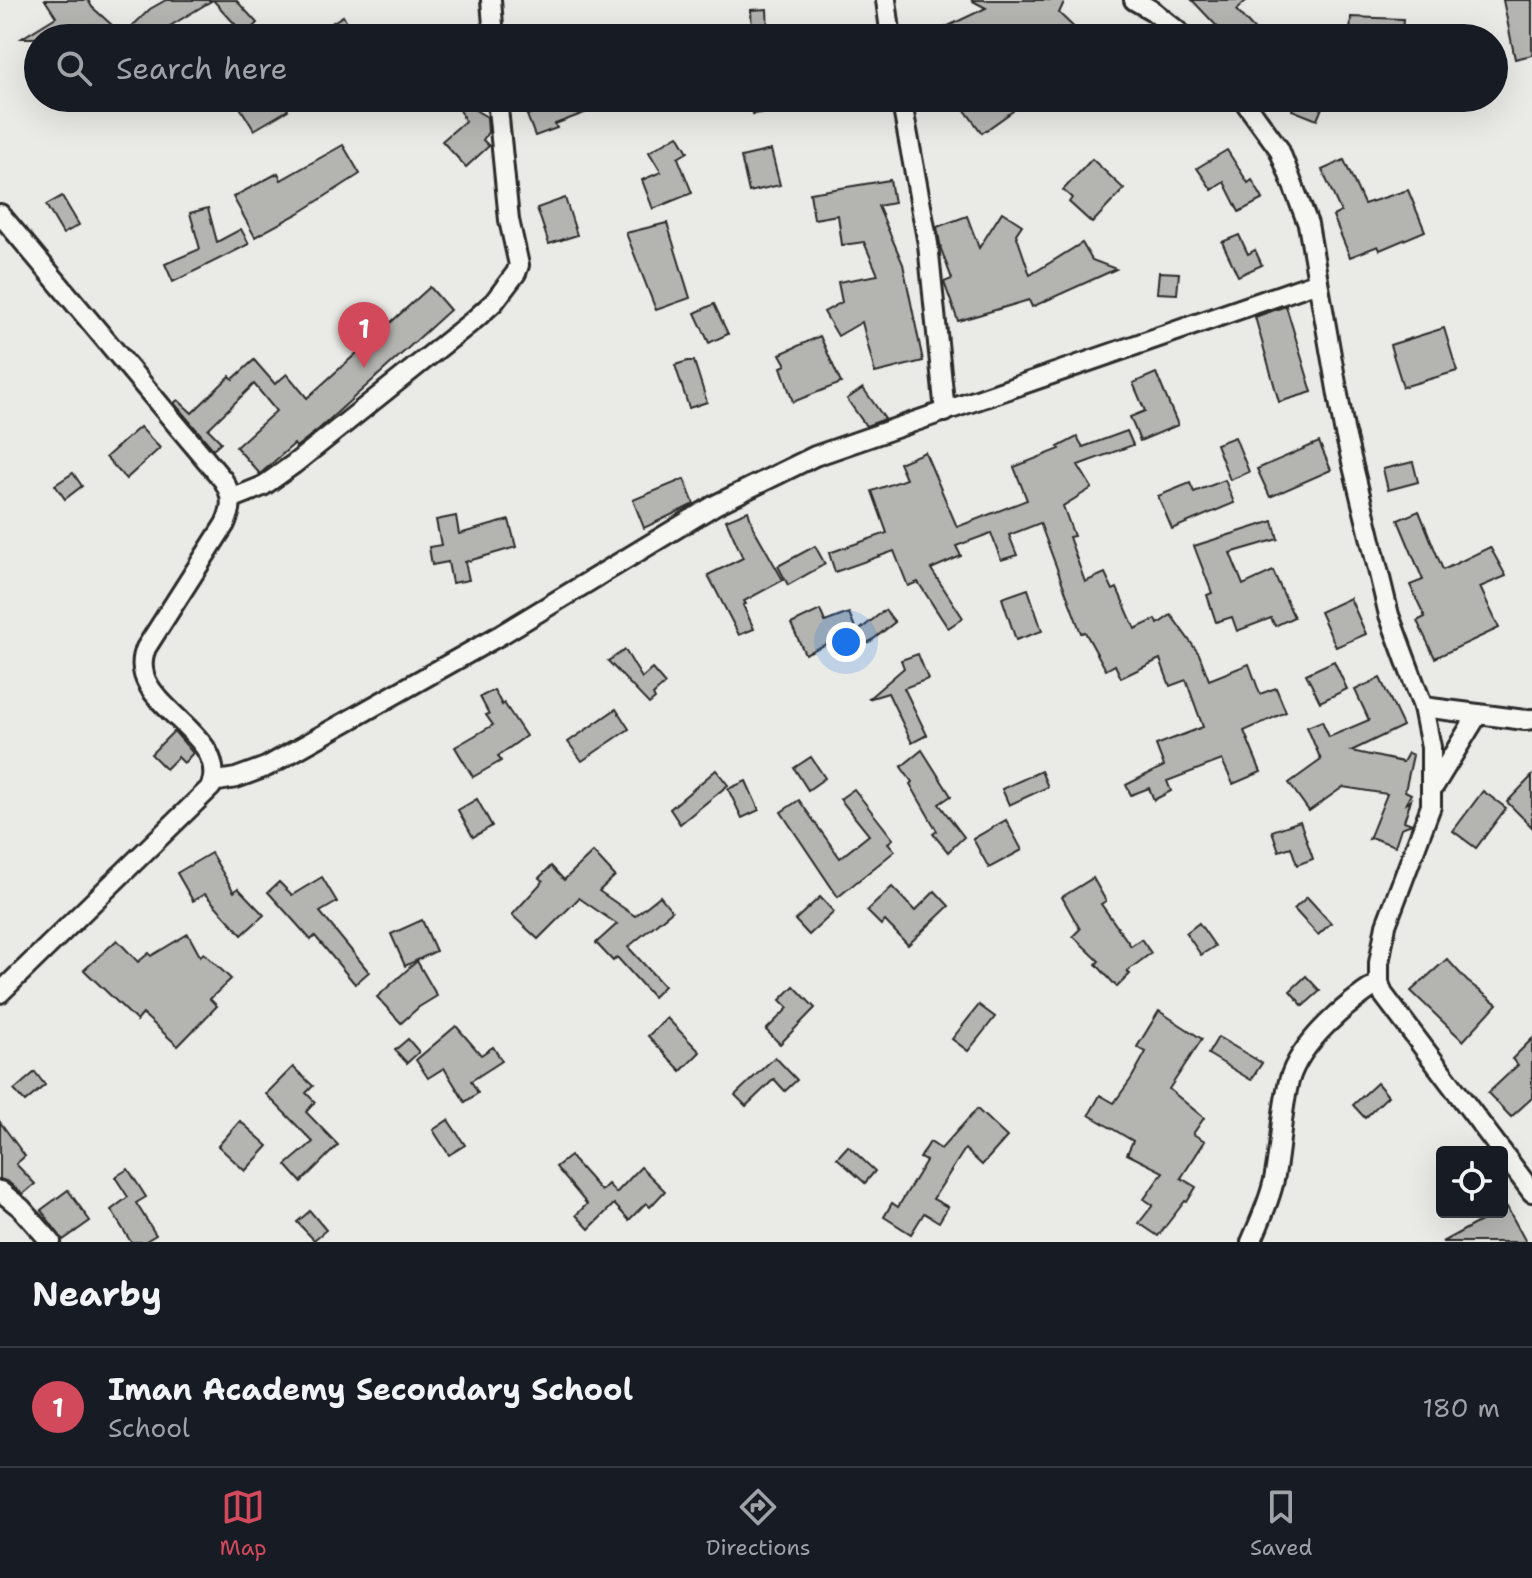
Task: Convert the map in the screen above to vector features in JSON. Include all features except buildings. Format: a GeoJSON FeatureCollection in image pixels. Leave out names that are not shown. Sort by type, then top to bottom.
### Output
{"type":"FeatureCollection","features":[{"type":"Feature","properties":{"kind":"street"},"geometry":{"type":"LineString","coordinates":[[491,0],[493,24]]}},
{"type":"Feature","properties":{"kind":"street"},"geometry":{"type":"LineString","coordinates":[[886,0],[889,24]]}},
{"type":"Feature","properties":{"kind":"street"},"geometry":{"type":"LineString","coordinates":[[1134,0],[1169,24]]}},
{"type":"Feature","properties":{"kind":"street"},"geometry":{"type":"LineString","coordinates":[[231,499],[263,486],[294,464],[474,320],[494,302],[516,273],[519,258],[509,220],[498,112]]}},
{"type":"Feature","properties":{"kind":"street"},"geometry":{"type":"LineString","coordinates":[[904,112],[928,244],[945,412]]}},
{"type":"Feature","properties":{"kind":"street"},"geometry":{"type":"LineString","coordinates":[[1252,112],[1279,149],[1308,224],[1344,429],[1385,599],[1423,707],[1431,747],[1431,806],[1386,925],[1379,983],[1383,994],[1497,1146]]}},
{"type":"Feature","properties":{"kind":"street"},"geometry":{"type":"LineString","coordinates":[[0,214],[223,480],[231,499],[225,524],[146,648],[141,665],[147,684],[209,754],[215,770],[212,782],[0,993]]}},
{"type":"Feature","properties":{"kind":"street"},"geometry":{"type":"LineString","coordinates":[[212,782],[236,778],[266,767],[502,634],[715,505],[815,456],[1318,282]]}},
{"type":"Feature","properties":{"kind":"street"},"geometry":{"type":"LineString","coordinates":[[1423,707],[1532,719]]}},
{"type":"Feature","properties":{"kind":"street"},"geometry":{"type":"LineString","coordinates":[[1433,788],[1478,714]]}},
{"type":"Feature","properties":{"kind":"street"},"geometry":{"type":"LineString","coordinates":[[1251,1242],[1273,1185],[1290,1079],[1310,1045],[1340,1012],[1357,996],[1379,983]]}},
{"type":"Feature","properties":{"kind":"street"},"geometry":{"type":"LineString","coordinates":[[1508,1160],[1532,1192]]}},
{"type":"Feature","properties":{"kind":"street"},"geometry":{"type":"LineString","coordinates":[[0,1191],[21,1208],[51,1242]]}},
{"type":"Feature","properties":{"kind":"place","name":"Iman Academy Secondary School"},"geometry":{"type":"Point","coordinates":[364,368]}}]}
